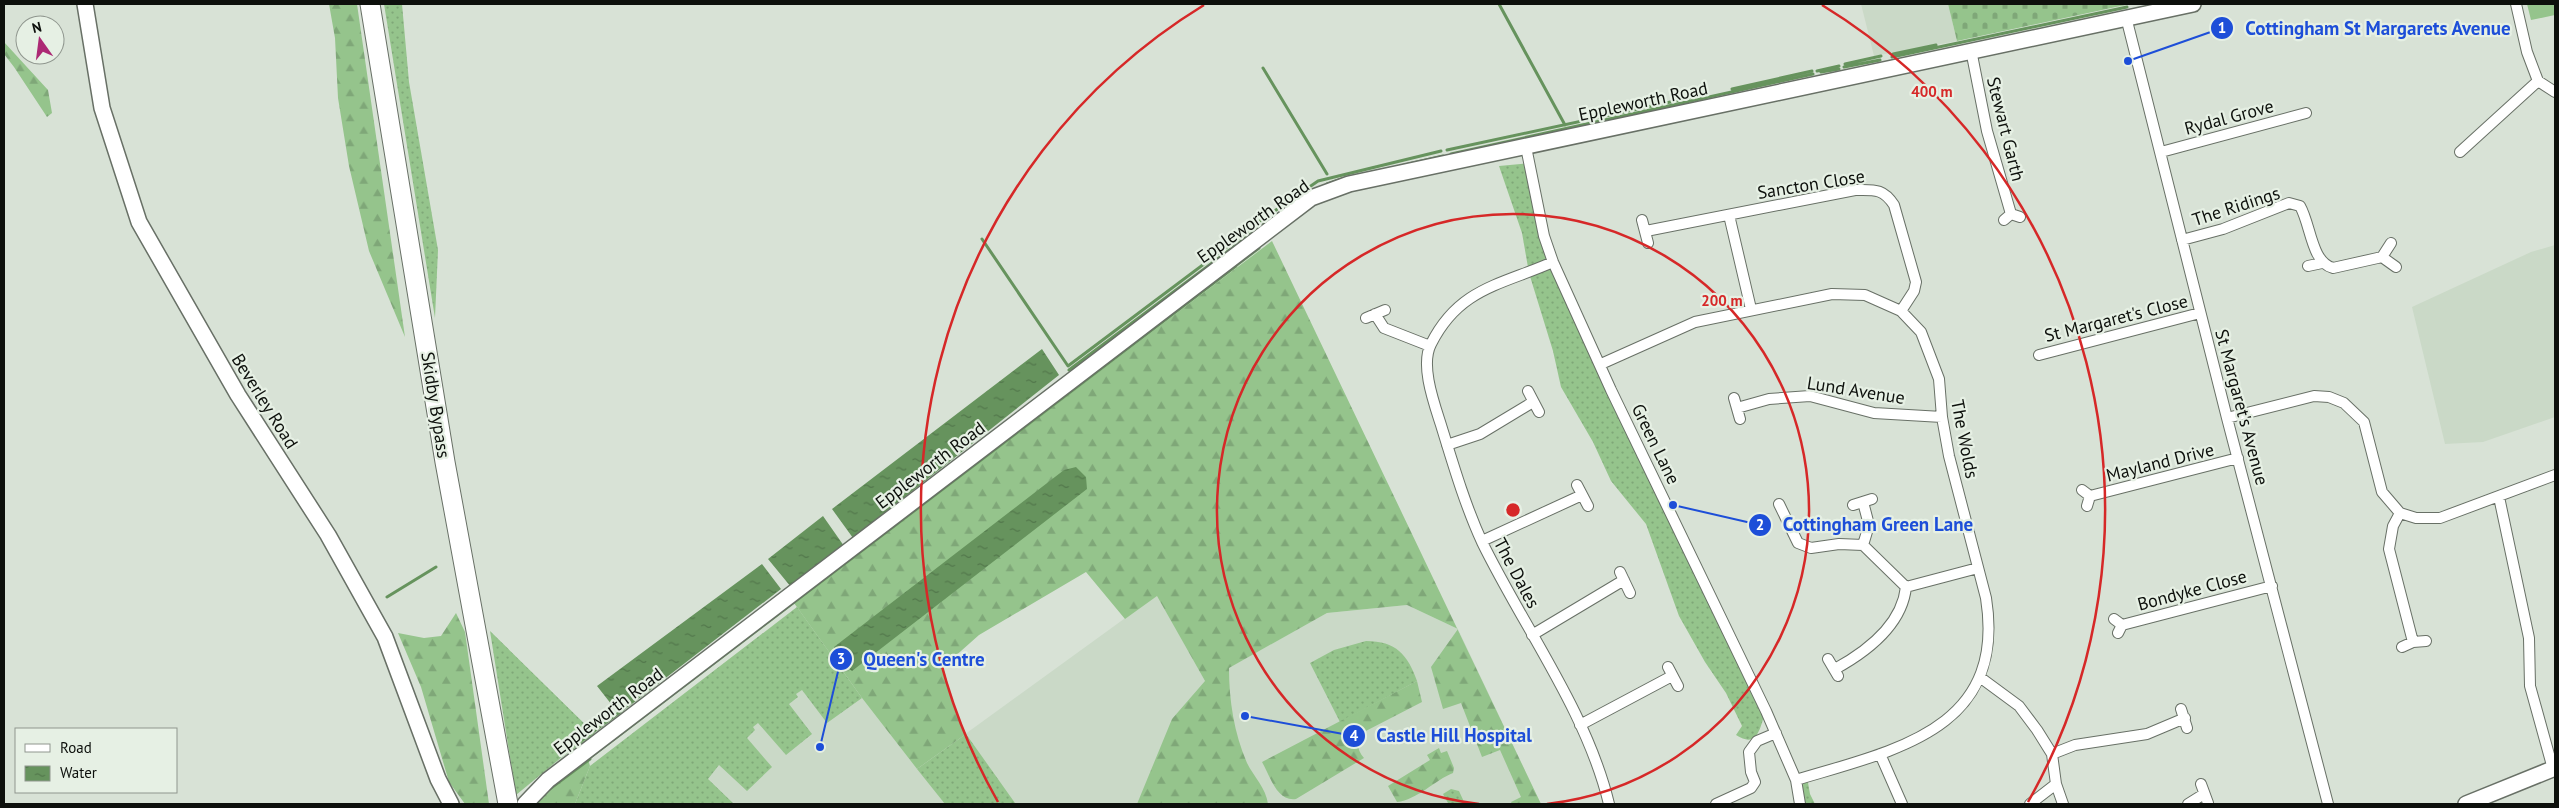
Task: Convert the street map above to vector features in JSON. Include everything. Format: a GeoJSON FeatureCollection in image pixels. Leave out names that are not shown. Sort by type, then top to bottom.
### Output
{"type":"FeatureCollection","features":[{"type":"Feature","properties":{"kind":"highway","name":"Skidby Bypass"},"geometry":{"type":"LineString","coordinates":[[370,4],[445,462],[508,804]]}},
{"type":"Feature","properties":{"kind":"street","name":"Beverley Road"},"geometry":{"type":"LineString","coordinates":[[85,4],[102,108],[139,222],[238,394],[328,535],[386,637],[438,779],[451,804]]}},
{"type":"Feature","properties":{"kind":"street","name":"Eppleworth Road"},"geometry":{"type":"LineString","coordinates":[[525,804],[548,780],[1311,198],[1349,184],[2193,4]]}},
{"type":"Feature","properties":{"kind":"street"},"geometry":{"type":"LineString","coordinates":[[2516,4],[2527,52],[2538,81],[2555,92]]}},
{"type":"Feature","properties":{"kind":"street","name":"St Margaret's Avenue"},"geometry":{"type":"LineString","coordinates":[[2126,18],[2200,313],[2328,804]]}},
{"type":"Feature","properties":{"kind":"street","name":"Stewart Garth"},"geometry":{"type":"LineString","coordinates":[[1971,50],[1987,131],[2012,217]]}},
{"type":"Feature","properties":{"kind":"street"},"geometry":{"type":"LineString","coordinates":[[2460,152],[2538,81]]}},
{"type":"Feature","properties":{"kind":"street","name":"Rydal Grove"},"geometry":{"type":"LineString","coordinates":[[2161,152],[2306,113]]}},
{"type":"Feature","properties":{"kind":"street","name":"Green Lane"},"geometry":{"type":"LineString","coordinates":[[1526,146],[1544,236],[1553,262],[1776,733],[1796,780],[1800,804]]}},
{"type":"Feature","properties":{"kind":"street","name":"Sancton Close"},"geometry":{"type":"LineString","coordinates":[[1646,231],[1855,190],[1875,190],[1887,194],[1894,205],[1916,282],[1914,291],[1901,310]]}},
{"type":"Feature","properties":{"kind":"street","name":"The Ridings"},"geometry":{"type":"LineString","coordinates":[[2182,240],[2223,228],[2289,203],[2300,206],[2306,216],[2322,262]]}},
{"type":"Feature","properties":{"kind":"street"},"geometry":{"type":"LineString","coordinates":[[1728,215],[1750,309]]}},
{"type":"Feature","properties":{"kind":"street"},"geometry":{"type":"LineString","coordinates":[[1642,220],[1648,243]]}},
{"type":"Feature","properties":{"kind":"street"},"geometry":{"type":"LineString","coordinates":[[2308,266],[2322,262],[2333,268],[2382,257],[2392,243]]}},
{"type":"Feature","properties":{"kind":"street"},"geometry":{"type":"LineString","coordinates":[[2382,257],[2396,267]]}},
{"type":"Feature","properties":{"kind":"street","name":"The Dales"},"geometry":{"type":"LineString","coordinates":[[1553,262],[1478,292],[1458,306],[1442,325],[1430,346],[1428,383],[1447,445],[1482,541],[1580,725],[1602,774],[1609,804]]}},
{"type":"Feature","properties":{"kind":"street","name":"The Wolds"},"geometry":{"type":"LineString","coordinates":[[1600,364],[1695,322],[1750,309],[1832,294],[1865,295],[1901,310],[1921,332],[1931,352],[1939,379],[1942,417],[1949,456],[1990,620],[1989,644],[1981,678],[1967,700],[1953,715],[1921,736],[1880,754],[1796,780]]}},
{"type":"Feature","properties":{"kind":"street","name":"St Margaret's Close"},"geometry":{"type":"LineString","coordinates":[[2039,354],[2200,313]]}},
{"type":"Feature","properties":{"kind":"street"},"geometry":{"type":"LineString","coordinates":[[1375,314],[1384,328],[1430,346]]}},
{"type":"Feature","properties":{"kind":"street"},"geometry":{"type":"LineString","coordinates":[[1528,391],[1539,412]]}},
{"type":"Feature","properties":{"kind":"street","name":"Lund Avenue"},"geometry":{"type":"LineString","coordinates":[[1740,419],[1735,403],[1769,398],[1810,396],[1874,413],[1942,417]]}},
{"type":"Feature","properties":{"kind":"street"},"geometry":{"type":"LineString","coordinates":[[2227,418],[2314,396],[2329,397],[2344,403],[2364,422],[2382,492],[2400,514],[2416,518],[2440,518],[2555,475]]}},
{"type":"Feature","properties":{"kind":"street"},"geometry":{"type":"LineString","coordinates":[[1447,445],[1480,434],[1533,402]]}},
{"type":"Feature","properties":{"kind":"street","name":"Mayland Drive"},"geometry":{"type":"LineString","coordinates":[[2086,498],[2238,458]]}},
{"type":"Feature","properties":{"kind":"street"},"geometry":{"type":"LineString","coordinates":[[1577,485],[1588,506]]}},
{"type":"Feature","properties":{"kind":"street"},"geometry":{"type":"LineString","coordinates":[[1482,541],[1582,495]]}},
{"type":"Feature","properties":{"kind":"street"},"geometry":{"type":"LineString","coordinates":[[2466,804],[2554,769],[2530,686],[2530,638],[2499,497]]}},
{"type":"Feature","properties":{"kind":"street"},"geometry":{"type":"LineString","coordinates":[[1863,502],[1869,526],[1863,545]]}},
{"type":"Feature","properties":{"kind":"street"},"geometry":{"type":"LineString","coordinates":[[1779,511],[1798,543],[1811,548],[1839,544],[1863,545],[1906,587]]}},
{"type":"Feature","properties":{"kind":"street"},"geometry":{"type":"LineString","coordinates":[[2400,514],[2393,526],[2389,549],[2413,642]]}},
{"type":"Feature","properties":{"kind":"street"},"geometry":{"type":"LineString","coordinates":[[1906,587],[1978,568]]}},
{"type":"Feature","properties":{"kind":"street"},"geometry":{"type":"LineString","coordinates":[[1532,635],[1622,576],[1630,592]]}},
{"type":"Feature","properties":{"kind":"street","name":"Bondyke Close"},"geometry":{"type":"LineString","coordinates":[[2118,626],[2272,586]]}},
{"type":"Feature","properties":{"kind":"street"},"geometry":{"type":"LineString","coordinates":[[1828,659],[1837,673],[1879,640],[1897,612],[1905,595],[1906,587]]}},
{"type":"Feature","properties":{"kind":"street"},"geometry":{"type":"LineString","coordinates":[[2402,647],[2413,642],[2426,641]]}},
{"type":"Feature","properties":{"kind":"street"},"geometry":{"type":"LineString","coordinates":[[1580,725],[1670,672],[1678,686]]}},
{"type":"Feature","properties":{"kind":"street"},"geometry":{"type":"LineString","coordinates":[[1981,678],[2019,706],[2052,754],[2056,784],[2063,804]]}},
{"type":"Feature","properties":{"kind":"street"},"geometry":{"type":"LineString","coordinates":[[2052,754],[2075,745],[2147,734],[2184,718]]}},
{"type":"Feature","properties":{"kind":"street"},"geometry":{"type":"LineString","coordinates":[[1716,804],[1751,788],[1755,782],[1751,772],[1749,752],[1757,741],[1776,733]]}},
{"type":"Feature","properties":{"kind":"street"},"geometry":{"type":"LineString","coordinates":[[1880,754],[1902,804]]}},
{"type":"Feature","properties":{"kind":"street"},"geometry":{"type":"LineString","coordinates":[[2030,804],[2056,784]]}},
{"type":"Feature","properties":{"kind":"street"},"geometry":{"type":"LineString","coordinates":[[2188,804],[2206,799],[2201,784]]}},
{"type":"Feature","properties":{"kind":"shaded area"},"geometry":{"type":"Polygon","coordinates":[[[1861,4],[1948,4],[1957,41],[1874,56],[1861,4]]]}},
{"type":"Feature","properties":{"kind":"shaded area"},"geometry":{"type":"Polygon","coordinates":[[[2555,245],[2555,417],[2483,442],[2445,444],[2412,307],[2531,252],[2555,245]]]}},
{"type":"Feature","properties":{"kind":"shaded area"},"geometry":{"type":"Polygon","coordinates":[[[1157,595],[1205,681],[1327,613],[1407,605],[1458,629],[1541,804],[575,804],[590,766],[797,607],[862,698],[917,769],[1157,595]]]}},
{"type":"Feature","properties":{"kind":"green space"},"geometry":{"type":"Polygon","coordinates":[[[329,4],[357,4],[405,337],[369,251],[349,166],[338,98],[335,38],[329,4]]]}},
{"type":"Feature","properties":{"kind":"green space"},"geometry":{"type":"Polygon","coordinates":[[[384,4],[402,4],[409,82],[438,250],[435,318],[384,4]]]}},
{"type":"Feature","properties":{"kind":"green space"},"geometry":{"type":"Polygon","coordinates":[[[1948,4],[2130,4],[1957,41],[1948,4]]]}},
{"type":"Feature","properties":{"kind":"green space"},"geometry":{"type":"Polygon","coordinates":[[[2527,4],[2555,4],[2555,15],[2531,20],[2527,4]]]}},
{"type":"Feature","properties":{"kind":"green space"},"geometry":{"type":"Polygon","coordinates":[[[4,42],[15,54],[15,65],[25,65],[48,90],[52,113],[47,117],[14,67],[4,54],[4,42]]]}},
{"type":"Feature","properties":{"kind":"green space"},"geometry":{"type":"Polygon","coordinates":[[[1530,163],[1544,236],[1766,711],[1760,729],[1754,738],[1750,740],[1736,735],[1742,726],[1726,693],[1705,662],[1679,616],[1646,524],[1611,481],[1593,442],[1561,387],[1553,351],[1529,273],[1522,233],[1499,166],[1530,163]]]}},
{"type":"Feature","properties":{"kind":"green space"},"geometry":{"type":"Polygon","coordinates":[[[1272,241],[1457,629],[1407,605],[1327,613],[1229,668],[1231,704],[1242,752],[1267,798],[1268,804],[1137,804],[1172,719],[1205,681],[1157,596],[1125,619],[1086,572],[979,635],[943,667],[956,712],[966,734],[917,769],[862,698],[794,603],[1272,241]]]}},
{"type":"Feature","properties":{"kind":"green space"},"geometry":{"type":"Polygon","coordinates":[[[797,607],[862,698],[827,723],[802,690],[796,694],[798,697],[789,704],[812,734],[786,755],[758,723],[753,727],[755,730],[747,738],[772,767],[747,791],[719,765],[708,779],[734,804],[575,804],[590,766],[797,607]]]}},
{"type":"Feature","properties":{"kind":"green space"},"geometry":{"type":"Polygon","coordinates":[[[456,613],[465,632],[489,804],[465,804],[449,782],[421,687],[398,633],[424,638],[441,636],[456,613]]]}},
{"type":"Feature","properties":{"kind":"green space"},"geometry":{"type":"Polygon","coordinates":[[[1458,630],[1541,804],[1512,804],[1511,802],[1521,797],[1500,750],[1482,757],[1461,703],[1443,709],[1431,667],[1458,630]]]}},
{"type":"Feature","properties":{"kind":"green space"},"geometry":{"type":"Polygon","coordinates":[[[490,631],[595,734],[562,757],[516,795],[490,631]]]}},
{"type":"Feature","properties":{"kind":"green space"},"geometry":{"type":"Polygon","coordinates":[[[1366,641],[1385,644],[1399,651],[1405,657],[1417,681],[1340,722],[1310,663],[1334,650],[1366,641]]]}},
{"type":"Feature","properties":{"kind":"green space"},"geometry":{"type":"Polygon","coordinates":[[[1417,681],[1422,702],[1360,734],[1358,747],[1364,758],[1296,799],[1289,799],[1275,787],[1262,762],[1417,681]]]}},
{"type":"Feature","properties":{"kind":"green space"},"geometry":{"type":"Polygon","coordinates":[[[966,734],[1015,803],[945,804],[917,769],[966,734]]]}},
{"type":"Feature","properties":{"kind":"green space"},"geometry":{"type":"Polygon","coordinates":[[[1439,748],[1441,753],[1447,751],[1454,768],[1453,773],[1412,798],[1397,802],[1388,786],[1430,760],[1427,755],[1439,748]]]}},
{"type":"Feature","properties":{"kind":"green space"},"geometry":{"type":"Polygon","coordinates":[[[588,759],[590,766],[575,804],[535,804],[539,797],[588,759]]]}},
{"type":"Feature","properties":{"kind":"green space"},"geometry":{"type":"Polygon","coordinates":[[[1807,777],[1810,794],[1815,804],[1800,804],[1796,780],[1807,777]]]}},
{"type":"Feature","properties":{"kind":"green space"},"geometry":{"type":"Polygon","coordinates":[[[1451,789],[1459,791],[1465,804],[1448,803],[1443,794],[1451,789]]]}},
{"type":"Feature","properties":{"kind":"water"},"geometry":{"type":"Polygon","coordinates":[[[1042,349],[1059,375],[853,538],[832,509],[1042,349]]]}},
{"type":"Feature","properties":{"kind":"water"},"geometry":{"type":"Polygon","coordinates":[[[1076,467],[1086,477],[1087,489],[852,671],[839,662],[834,647],[1064,470],[1076,467]]]}},
{"type":"Feature","properties":{"kind":"water"},"geometry":{"type":"Polygon","coordinates":[[[823,516],[844,546],[791,587],[768,559],[823,516]]]}},
{"type":"Feature","properties":{"kind":"water"},"geometry":{"type":"Polygon","coordinates":[[[762,564],[781,589],[619,714],[597,686],[762,564]]]}},
{"type":"Feature","properties":{"kind":"waterway"},"geometry":{"type":"LineString","coordinates":[[1499,4],[1565,125]]}},
{"type":"Feature","properties":{"kind":"waterway"},"geometry":{"type":"LineString","coordinates":[[1892,57],[2127,7]]}},
{"type":"Feature","properties":{"kind":"waterway"},"geometry":{"type":"LineString","coordinates":[[1893,54],[1936,45]]}},
{"type":"Feature","properties":{"kind":"waterway"},"geometry":{"type":"LineString","coordinates":[[1845,64],[1881,56]]}},
{"type":"Feature","properties":{"kind":"waterway"},"geometry":{"type":"LineString","coordinates":[[1844,67],[1880,60]]}},
{"type":"Feature","properties":{"kind":"waterway"},"geometry":{"type":"LineString","coordinates":[[1817,71],[1839,66]]}},
{"type":"Feature","properties":{"kind":"waterway"},"geometry":{"type":"LineString","coordinates":[[1263,68],[1327,174]]}},
{"type":"Feature","properties":{"kind":"waterway"},"geometry":{"type":"LineString","coordinates":[[1821,72],[1839,69]]}},
{"type":"Feature","properties":{"kind":"waterway"},"geometry":{"type":"LineString","coordinates":[[1732,89],[1812,71]]}},
{"type":"Feature","properties":{"kind":"waterway"},"geometry":{"type":"LineString","coordinates":[[1451,154],[1813,74]]}},
{"type":"Feature","properties":{"kind":"waterway"},"geometry":{"type":"LineString","coordinates":[[1447,150],[1689,98]]}},
{"type":"Feature","properties":{"kind":"waterway"},"geometry":{"type":"LineString","coordinates":[[1260,221],[1318,181],[1441,151]]}},
{"type":"Feature","properties":{"kind":"waterway"},"geometry":{"type":"LineString","coordinates":[[1400,166],[1443,156]]}},
{"type":"Feature","properties":{"kind":"waterway"},"geometry":{"type":"LineString","coordinates":[[1327,184],[1342,179]]}},
{"type":"Feature","properties":{"kind":"waterway"},"geometry":{"type":"LineString","coordinates":[[1069,370],[1267,222]]}},
{"type":"Feature","properties":{"kind":"waterway"},"geometry":{"type":"LineString","coordinates":[[982,239],[1068,366],[1252,228]]}},
{"type":"Feature","properties":{"kind":"waterway"},"geometry":{"type":"LineString","coordinates":[[1234,267],[1259,248]]}},
{"type":"Feature","properties":{"kind":"waterway"},"geometry":{"type":"LineString","coordinates":[[588,759],[1236,266]]}},
{"type":"Feature","properties":{"kind":"waterway"},"geometry":{"type":"LineString","coordinates":[[387,597],[436,567]]}},
{"type":"Feature","properties":{"kind":"waterway"},"geometry":{"type":"LineString","coordinates":[[575,745],[620,712]]}},
{"type":"Feature","properties":{"kind":"waterway"},"geometry":{"type":"LineString","coordinates":[[547,791],[590,759]]}},
{"type":"Feature","properties":{"kind":"place","name":"Cottingham St Margarets Avenue"},"geometry":{"type":"Point","coordinates":[2128,61]}},
{"type":"Feature","properties":{"kind":"place","name":"Cottingham Green Lane"},"geometry":{"type":"Point","coordinates":[1673,505]}},
{"type":"Feature","properties":{"kind":"place","name":"Castle Hill Hospital"},"geometry":{"type":"Point","coordinates":[1245,716]}},
{"type":"Feature","properties":{"kind":"place","name":"Queen's Centre"},"geometry":{"type":"Point","coordinates":[820,747]}}]}
